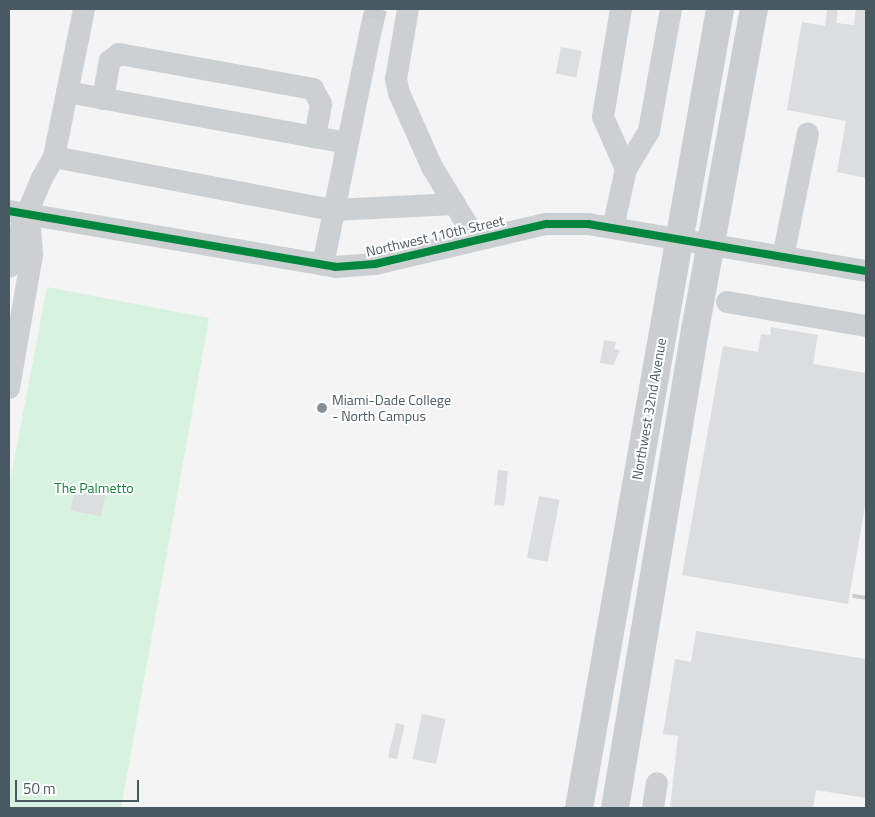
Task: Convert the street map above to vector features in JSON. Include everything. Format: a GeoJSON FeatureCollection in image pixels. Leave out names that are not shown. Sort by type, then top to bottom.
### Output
{"type":"FeatureCollection","features":[{"type":"Feature","properties":{"kind":"main road","name":"Northwest 32nd Avenue"},"geometry":{"type":"LineString","coordinates":[[579,808],[720,9]]}},
{"type":"Feature","properties":{"kind":"main road"},"geometry":{"type":"LineString","coordinates":[[615,808],[754,9]]}},
{"type":"Feature","properties":{"kind":"street"},"geometry":{"type":"LineString","coordinates":[[9,267],[19,213],[54,157],[84,9]]}},
{"type":"Feature","properties":{"kind":"street"},"geometry":{"type":"LineString","coordinates":[[408,9],[396,79],[399,93],[432,167],[476,239]]}},
{"type":"Feature","properties":{"kind":"street"},"geometry":{"type":"LineString","coordinates":[[621,9],[603,117],[626,169]]}},
{"type":"Feature","properties":{"kind":"street"},"geometry":{"type":"LineString","coordinates":[[613,228],[626,169],[649,131],[671,9]]}},
{"type":"Feature","properties":{"kind":"street"},"geometry":{"type":"LineString","coordinates":[[323,265],[346,143],[374,16]]}},
{"type":"Feature","properties":{"kind":"street"},"geometry":{"type":"LineString","coordinates":[[103,99],[110,61],[119,54],[313,89],[321,104],[314,137]]}},
{"type":"Feature","properties":{"kind":"street"},"geometry":{"type":"LineString","coordinates":[[67,92],[346,143]]}},
{"type":"Feature","properties":{"kind":"street"},"geometry":{"type":"LineString","coordinates":[[783,257],[808,133]]}},
{"type":"Feature","properties":{"kind":"street"},"geometry":{"type":"LineString","coordinates":[[54,157],[333,210],[455,204]]}},
{"type":"Feature","properties":{"kind":"street"},"geometry":{"type":"LineString","coordinates":[[9,388],[32,255],[19,213]]}},
{"type":"Feature","properties":{"kind":"street","name":"Northwest 110th Street"},"geometry":{"type":"LineString","coordinates":[[19,213],[335,267],[375,264],[546,224],[613,228],[866,272]]}},
{"type":"Feature","properties":{"kind":"street"},"geometry":{"type":"LineString","coordinates":[[727,302],[866,326]]}},
{"type":"Feature","properties":{"kind":"street"},"geometry":{"type":"LineString","coordinates":[[653,808],[657,783]]}},
{"type":"Feature","properties":{"kind":"green space","name":"The Palmetto"},"geometry":{"type":"Polygon","coordinates":[[[47,287],[209,318],[121,808],[9,808],[9,487],[47,287]]]}},
{"type":"Feature","properties":{"kind":"building"},"geometry":{"type":"Polygon","coordinates":[[[827,9],[838,9],[836,23],[854,25],[856,9],[866,9],[866,178],[837,172],[846,121],[787,110],[802,22],[825,26],[827,9]]]}},
{"type":"Feature","properties":{"kind":"building"},"geometry":{"type":"Polygon","coordinates":[[[561,47],[582,51],[576,78],[556,74],[561,47]]]}},
{"type":"Feature","properties":{"kind":"building"},"geometry":{"type":"Polygon","coordinates":[[[771,327],[818,335],[813,364],[866,373],[866,500],[848,604],[682,575],[723,346],[758,352],[761,334],[770,335],[771,327]]]}},
{"type":"Feature","properties":{"kind":"building"},"geometry":{"type":"Polygon","coordinates":[[[604,340],[616,342],[614,349],[620,350],[613,365],[600,363],[604,340]]]}},
{"type":"Feature","properties":{"kind":"building"},"geometry":{"type":"Polygon","coordinates":[[[498,470],[508,471],[504,506],[494,505],[498,470]]]}},
{"type":"Feature","properties":{"kind":"building"},"geometry":{"type":"Polygon","coordinates":[[[75,488],[105,494],[101,516],[71,511],[75,488]]]}},
{"type":"Feature","properties":{"kind":"building"},"geometry":{"type":"Polygon","coordinates":[[[539,496],[560,500],[548,562],[527,558],[539,496]]]}},
{"type":"Feature","properties":{"kind":"building"},"geometry":{"type":"Polygon","coordinates":[[[696,631],[866,659],[866,798],[816,790],[813,808],[670,808],[678,736],[663,734],[675,659],[691,662],[696,631]]]}},
{"type":"Feature","properties":{"kind":"building"},"geometry":{"type":"Polygon","coordinates":[[[422,714],[445,719],[436,764],[412,759],[422,714]]]}},
{"type":"Feature","properties":{"kind":"building"},"geometry":{"type":"Polygon","coordinates":[[[396,723],[405,725],[397,759],[388,757],[396,723]]]}},
{"type":"Feature","properties":{"kind":"tunnel"},"geometry":{"type":"LineString","coordinates":[[371,29],[376,9]]}},
{"type":"Feature","properties":{"kind":"railway"},"geometry":{"type":"LineString","coordinates":[[854,596],[866,598]]}},
{"type":"Feature","properties":{"kind":"cycle path"},"geometry":{"type":"LineString","coordinates":[[9,211],[335,267],[375,264],[546,224],[588,224],[866,271]]}},
{"type":"Feature","properties":{"kind":"place","name":"Miami-Dade College - North Campus"},"geometry":{"type":"Point","coordinates":[322,408]}}]}
